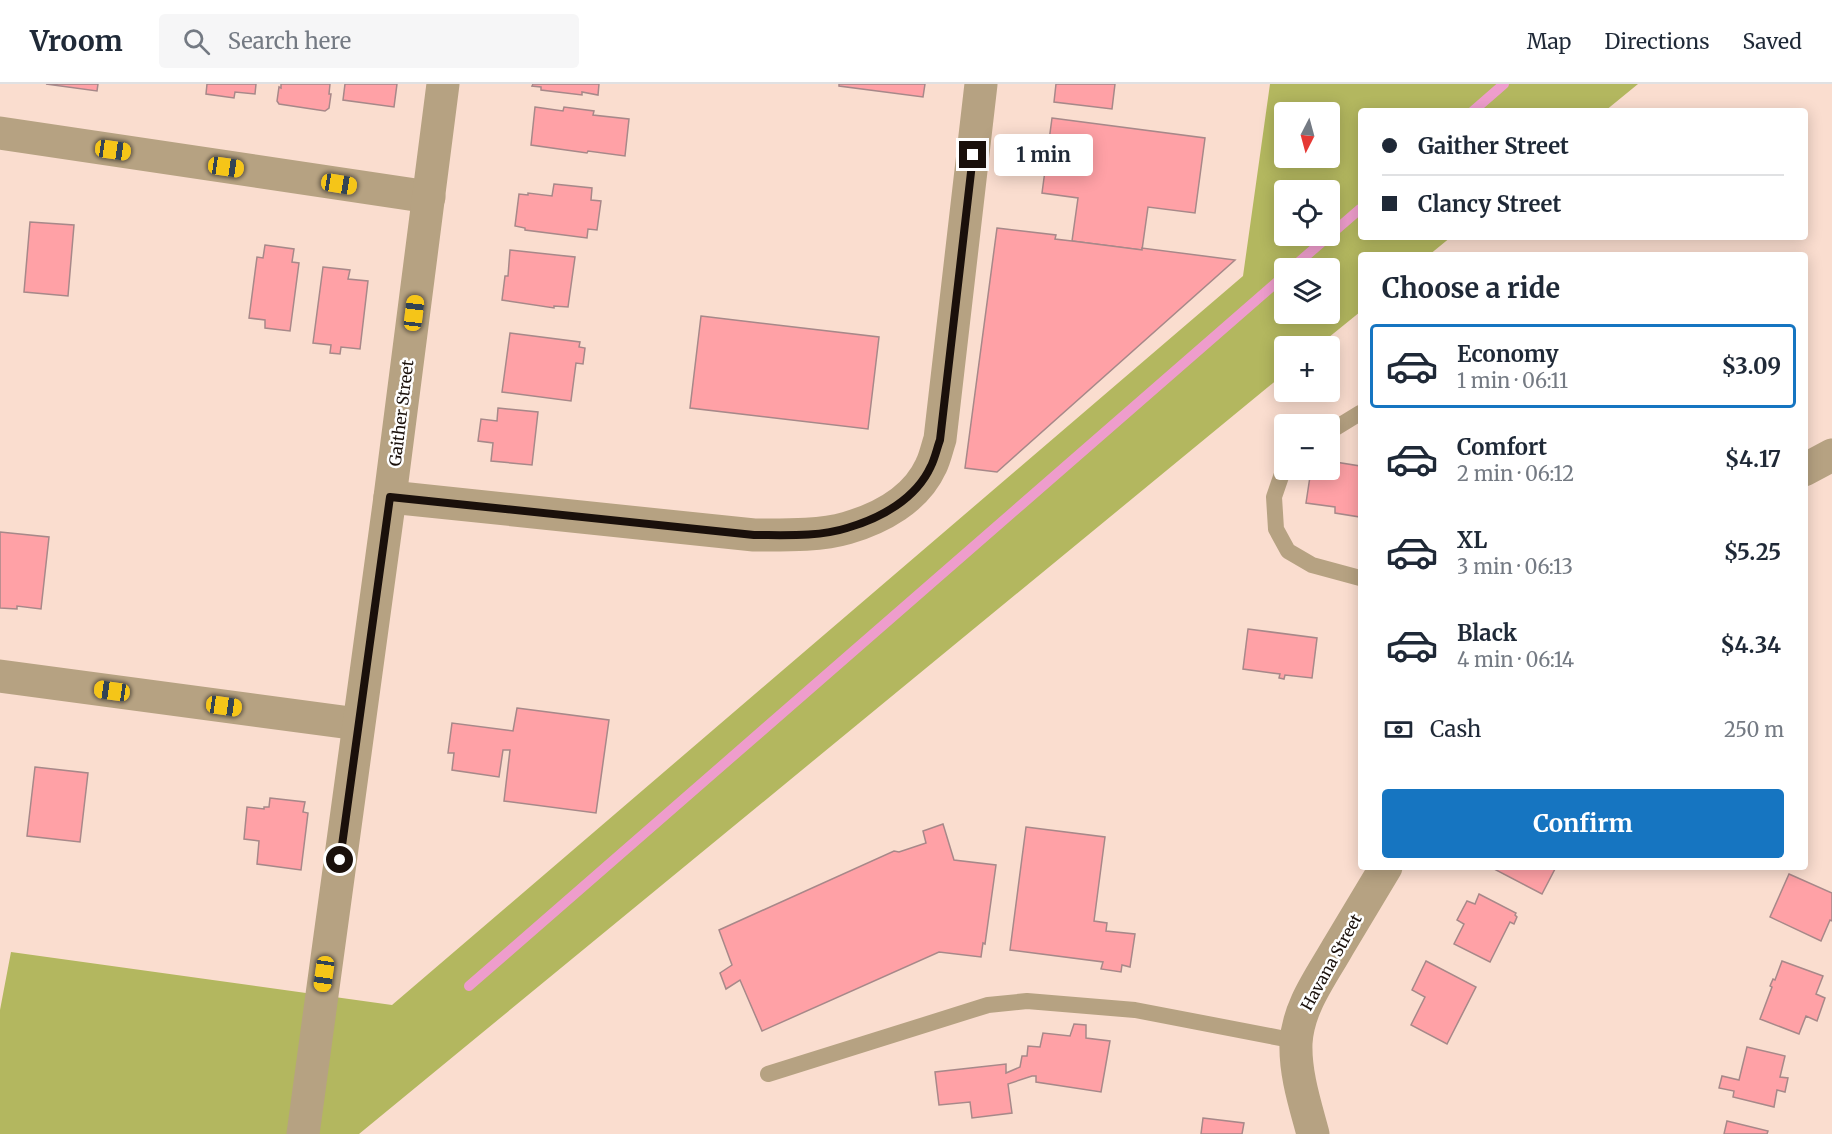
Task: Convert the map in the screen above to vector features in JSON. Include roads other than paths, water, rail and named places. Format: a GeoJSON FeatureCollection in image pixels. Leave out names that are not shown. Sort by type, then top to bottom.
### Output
{"type":"FeatureCollection","features":[{"type":"Feature","properties":{"kind":"street","name":"Gaither Street"},"geometry":{"type":"LineString","coordinates":[[303,1134],[390,497],[443,84]]}},
{"type":"Feature","properties":{"kind":"street"},"geometry":{"type":"LineString","coordinates":[[390,497],[754,535],[803,534],[846,529],[885,513],[911,494],[930,468],[940,440],[981,84]]}},
{"type":"Feature","properties":{"kind":"street"},"geometry":{"type":"LineString","coordinates":[[0,133],[429,197]]}},
{"type":"Feature","properties":{"kind":"street"},"geometry":{"type":"LineString","coordinates":[[1808,468],[1832,455]]}},
{"type":"Feature","properties":{"kind":"street"},"geometry":{"type":"LineString","coordinates":[[0,676],[358,724]]}},
{"type":"Feature","properties":{"kind":"street","name":"Havana Street"},"geometry":{"type":"LineString","coordinates":[[1313,1134],[1299,1081],[1296,1041],[1300,1018],[1311,993],[1384,870]]}},
{"type":"Feature","properties":{"kind":"lane"},"geometry":{"type":"LineString","coordinates":[[1340,425],[1358,414]]}},
{"type":"Feature","properties":{"kind":"lane"},"geometry":{"type":"LineString","coordinates":[[1280,480],[1274,497],[1276,529],[1288,551],[1312,565],[1358,577]]}},
{"type":"Feature","properties":{"kind":"lane"},"geometry":{"type":"LineString","coordinates":[[768,1074],[988,1005],[1027,1001],[1135,1010],[1296,1041]]}},
{"type":"Feature","properties":{"kind":"waterway"},"geometry":{"type":"LineString","coordinates":[[1476,108],[1504,84]]}},
{"type":"Feature","properties":{"kind":"waterway"},"geometry":{"type":"LineString","coordinates":[[1304,258],[1358,211]]}},
{"type":"Feature","properties":{"kind":"waterway"},"geometry":{"type":"LineString","coordinates":[[469,986],[1274,285]]}}]}
